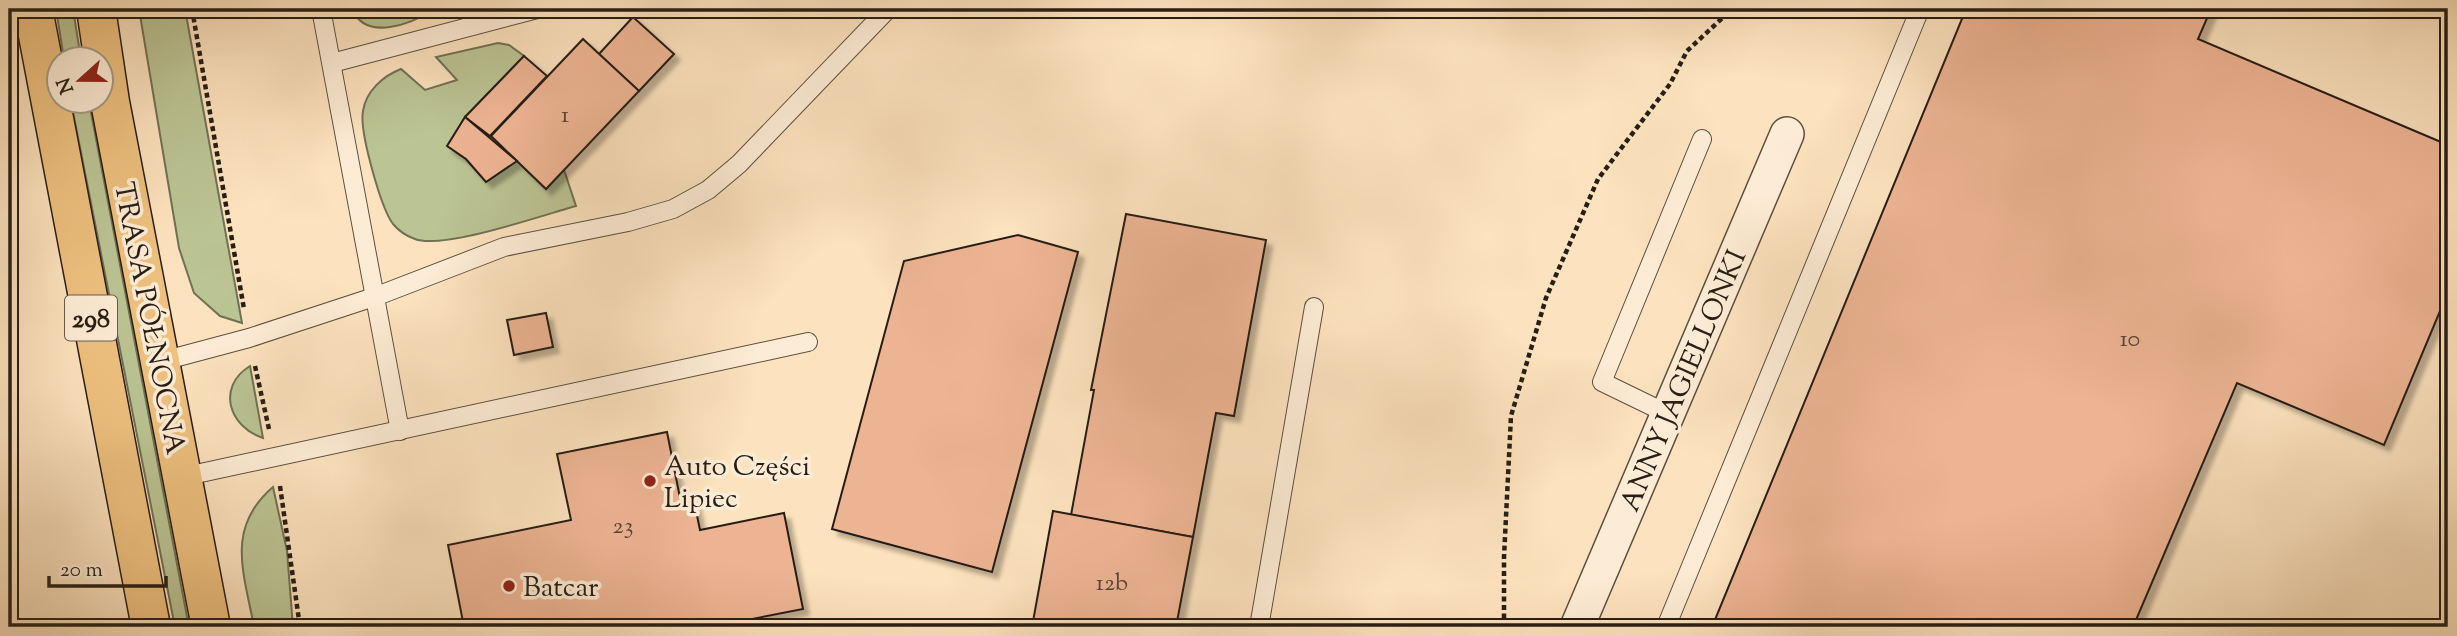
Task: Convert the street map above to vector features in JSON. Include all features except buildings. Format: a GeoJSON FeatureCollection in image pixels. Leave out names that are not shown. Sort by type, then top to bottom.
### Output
{"type":"FeatureCollection","features":[{"type":"Feature","properties":{"kind":"main road","name":"TRASA PÓŁNOCNA"},"geometry":{"type":"LineString","coordinates":[[33,9],[151,627]]}},
{"type":"Feature","properties":{"kind":"main road","name":"TRASA PÓŁNOCNA"},"geometry":{"type":"LineString","coordinates":[[96,9],[159,362],[211,627]]}},
{"type":"Feature","properties":{"kind":"street","name":"ANNY JAGIELLONKI"},"geometry":{"type":"LineString","coordinates":[[1577,627],[1787,134]]}},
{"type":"Feature","properties":{"kind":"lane"},"geometry":{"type":"LineString","coordinates":[[321,9],[377,296],[400,431]]}},
{"type":"Feature","properties":{"kind":"lane"},"geometry":{"type":"LineString","coordinates":[[332,63],[474,17],[537,9]]}},
{"type":"Feature","properties":{"kind":"lane"},"geometry":{"type":"LineString","coordinates":[[159,362],[249,338],[377,296],[504,247],[628,222],[673,209],[708,190],[739,164],[888,9]]}},
{"type":"Feature","properties":{"kind":"lane"},"geometry":{"type":"LineString","coordinates":[[1666,627],[1920,9]]}},
{"type":"Feature","properties":{"kind":"lane"},"geometry":{"type":"LineString","coordinates":[[1668,414],[1602,382],[1702,139]]}},
{"type":"Feature","properties":{"kind":"lane"},"geometry":{"type":"LineString","coordinates":[[1259,627],[1314,307]]}},
{"type":"Feature","properties":{"kind":"lane"},"geometry":{"type":"LineString","coordinates":[[182,477],[808,342]]}},
{"type":"Feature","properties":{"kind":"path"},"geometry":{"type":"LineString","coordinates":[[1504,627],[1511,416],[1546,298],[1598,179],[1670,85],[1687,51],[1732,9]]}},
{"type":"Feature","properties":{"kind":"green space"},"geometry":{"type":"Polygon","coordinates":[[[56,9],[73,9],[79,46],[62,46],[56,9]]]}},
{"type":"Feature","properties":{"kind":"green space"},"geometry":{"type":"Polygon","coordinates":[[[139,9],[185,9],[242,323],[220,316],[194,293],[179,248],[139,9]]]}},
{"type":"Feature","properties":{"kind":"green space"},"geometry":{"type":"Polygon","coordinates":[[[352,9],[434,9],[402,24],[378,27],[359,19],[352,9]]]}},
{"type":"Feature","properties":{"kind":"green space"},"geometry":{"type":"Polygon","coordinates":[[[498,43],[509,45],[524,56],[465,117],[448,146],[466,159],[486,182],[517,161],[546,189],[564,170],[576,206],[470,236],[429,241],[415,239],[395,227],[383,202],[364,135],[365,104],[382,80],[401,69],[425,90],[457,80],[436,57],[498,43]]]}},
{"type":"Feature","properties":{"kind":"green space"},"geometry":{"type":"Polygon","coordinates":[[[74,116],[92,116],[189,627],[175,627],[74,116]]]}},
{"type":"Feature","properties":{"kind":"green space"},"geometry":{"type":"Polygon","coordinates":[[[250,366],[263,438],[242,425],[231,406],[233,385],[239,375],[250,366]]]}},
{"type":"Feature","properties":{"kind":"green space"},"geometry":{"type":"Polygon","coordinates":[[[273,487],[287,551],[293,627],[254,627],[243,570],[243,535],[248,519],[273,487]]]}},
{"type":"Feature","properties":{"kind":"place","name":"Auto Części Lipiec"},"geometry":{"type":"Point","coordinates":[650,481]}},
{"type":"Feature","properties":{"kind":"place","name":"Batcar"},"geometry":{"type":"Point","coordinates":[509,586]}}]}
